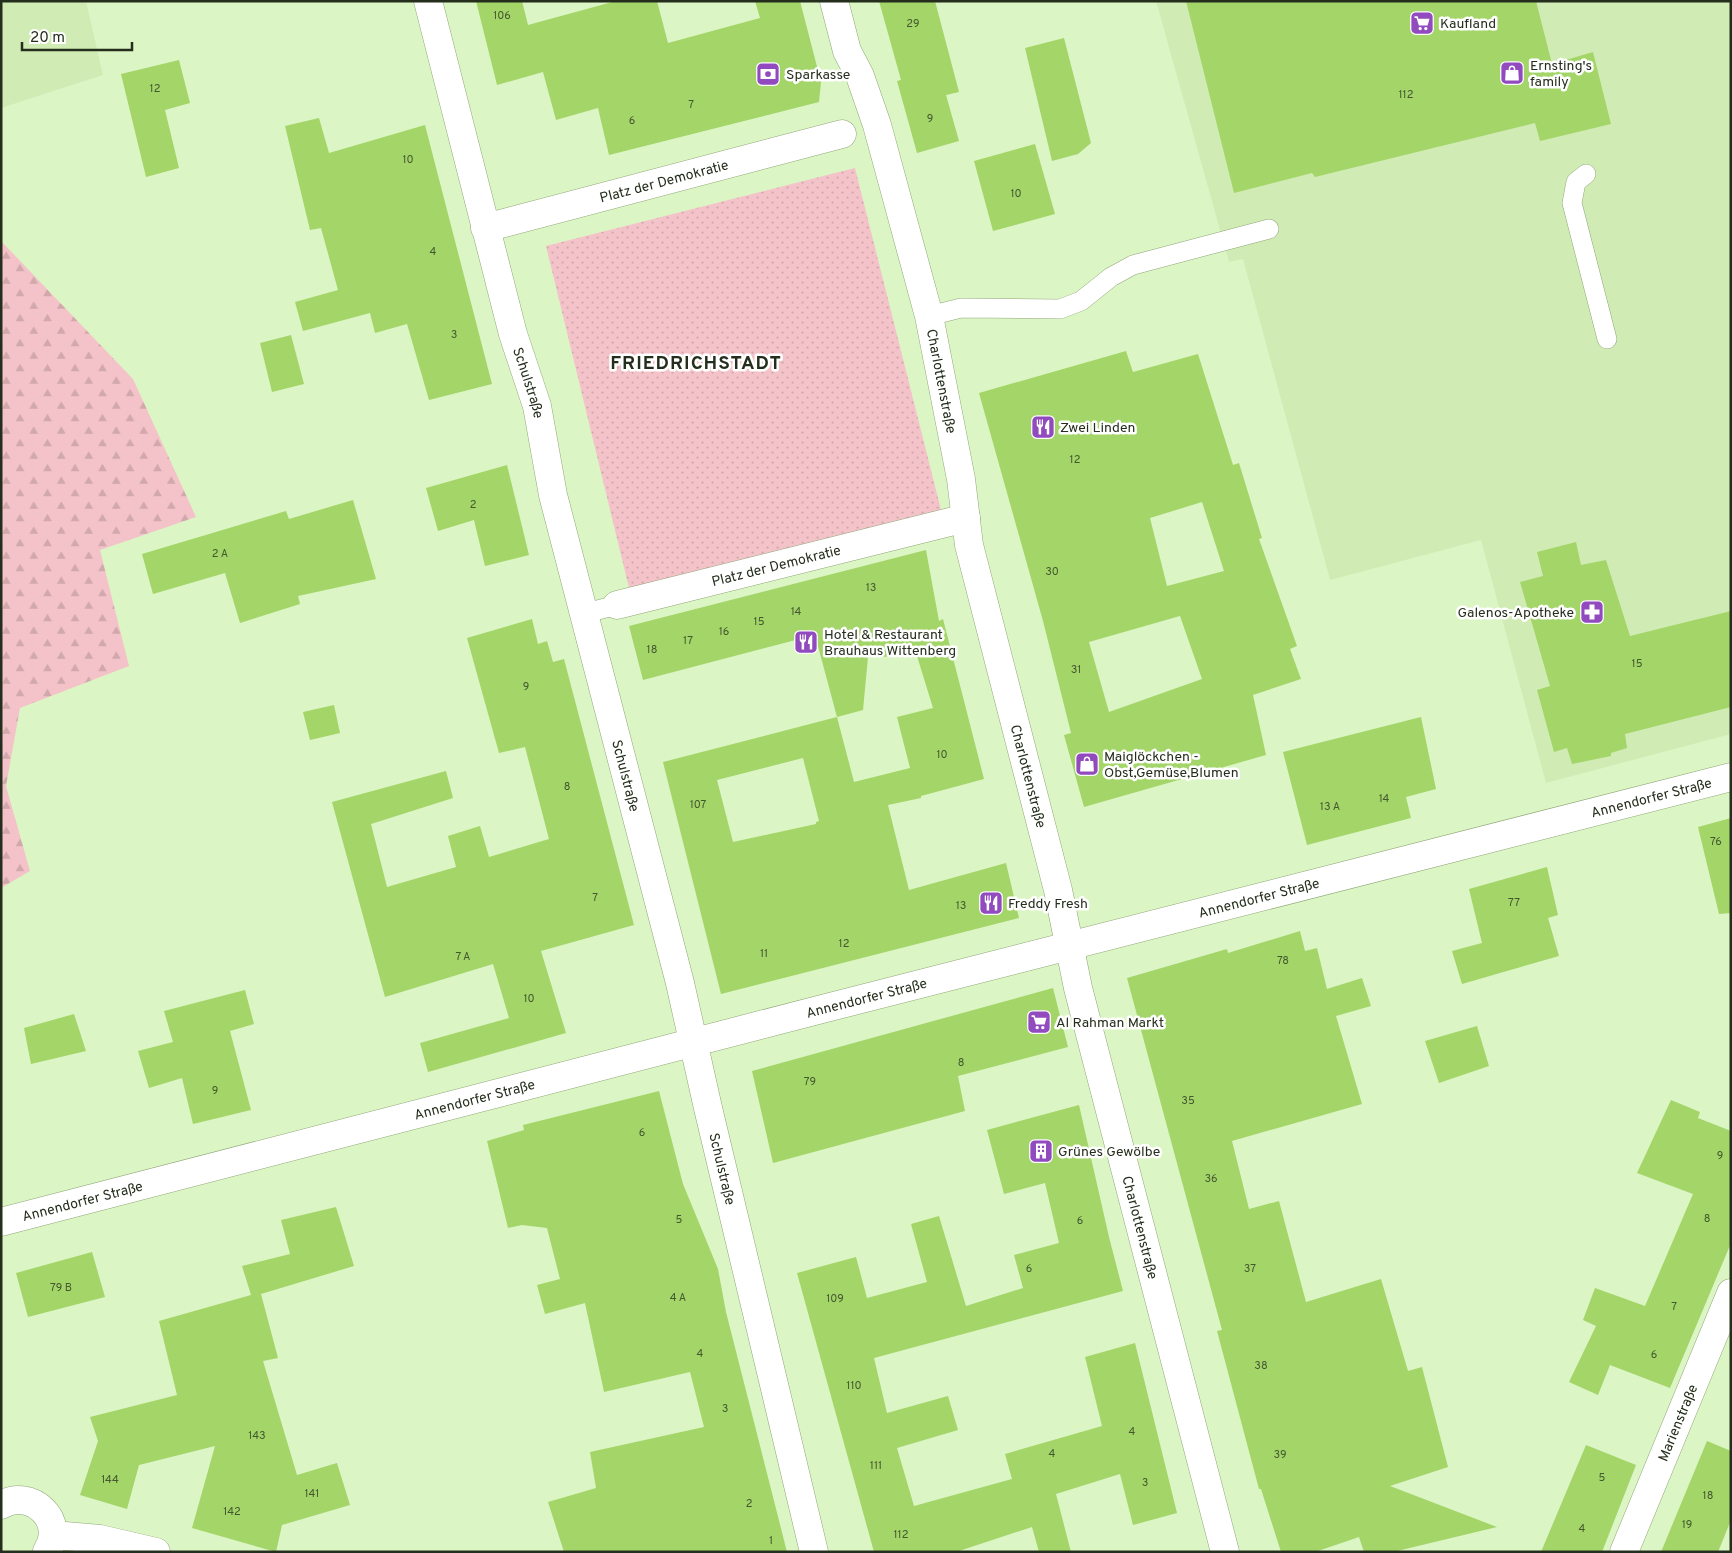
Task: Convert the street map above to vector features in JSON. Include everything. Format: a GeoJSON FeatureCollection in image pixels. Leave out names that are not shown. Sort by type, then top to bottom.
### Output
{"type":"FeatureCollection","features":[{"type":"Feature","properties":{"kind":"street","name":"Schulstraße"},"geometry":{"type":"LineString","coordinates":[[428,1],[513,334],[537,406],[553,494],[586,613],[680,983],[814,1552]]}},
{"type":"Feature","properties":{"kind":"street","name":"Charlottenstraße"},"geometry":{"type":"LineString","coordinates":[[834,1],[847,51],[860,76],[877,125],[929,316],[942,378],[969,545],[1058,890],[1069,947],[1225,1552]]}},
{"type":"Feature","properties":{"kind":"street","name":"Platz der Demokratie"},"geometry":{"type":"LineString","coordinates":[[485,228],[842,134]]}},
{"type":"Feature","properties":{"kind":"street","name":"Platz der Demokratie"},"geometry":{"type":"LineString","coordinates":[[618,605],[966,518]]}},
{"type":"Feature","properties":{"kind":"street","name":"Annendorfer Straße"},"geometry":{"type":"LineString","coordinates":[[1,1222],[693,1042],[1731,777]]}},
{"type":"Feature","properties":{"kind":"street","name":"Marienstraße"},"geometry":{"type":"LineString","coordinates":[[1624,1552],[1731,1293]]}},
{"type":"Feature","properties":{"kind":"street"},"geometry":{"type":"LineString","coordinates":[[1,1505],[13,1500],[33,1502],[48,1515],[49,1543],[100,1539],[145,1550]]}},
{"type":"Feature","properties":{"kind":"lane"},"geometry":{"type":"LineString","coordinates":[[1586,174],[1576,182],[1572,202],[1607,339]]}},
{"type":"Feature","properties":{"kind":"lane"},"geometry":{"type":"LineString","coordinates":[[929,316],[962,308],[1060,309],[1081,301],[1111,277],[1132,265],[1269,229]]}},
{"type":"Feature","properties":{"kind":"lane","name":"Platz der Demokratie"},"geometry":{"type":"LineString","coordinates":[[586,613],[618,605]]}},
{"type":"Feature","properties":{"kind":"shaded area"},"geometry":{"type":"Polygon","coordinates":[[[1,1],[86,1],[103,75],[1,108],[1,1]]]}},
{"type":"Feature","properties":{"kind":"shaded area"},"geometry":{"type":"Polygon","coordinates":[[[1156,1],[1731,1],[1731,734],[1546,783],[1481,540],[1330,580],[1243,259],[1229,262],[1156,1]]]}},
{"type":"Feature","properties":{"kind":"green space"},"geometry":{"type":"Polygon","coordinates":[[[855,168],[941,510],[629,588],[546,246],[855,168]]]}},
{"type":"Feature","properties":{"kind":"green space"},"geometry":{"type":"Polygon","coordinates":[[[1,241],[133,379],[196,517],[100,550],[129,666],[20,708],[6,786],[30,871],[1,888],[1,241]]]}},
{"type":"Feature","properties":{"kind":"building"},"geometry":{"type":"Polygon","coordinates":[[[476,1],[522,1],[528,25],[616,1],[657,1],[668,43],[760,18],[755,1],[800,1],[821,82],[819,102],[609,155],[598,108],[556,120],[543,72],[497,85],[476,1]]]}},
{"type":"Feature","properties":{"kind":"building"},"geometry":{"type":"Polygon","coordinates":[[[879,1],[935,1],[959,92],[946,95],[959,141],[917,153],[897,81],[901,80],[879,1]]]}},
{"type":"Feature","properties":{"kind":"building"},"geometry":{"type":"Polygon","coordinates":[[[1186,1],[1536,1],[1552,64],[1593,52],[1611,124],[1540,141],[1535,123],[1315,177],[1312,173],[1234,193],[1186,1]]]}},
{"type":"Feature","properties":{"kind":"building"},"geometry":{"type":"Polygon","coordinates":[[[1064,38],[1091,143],[1078,154],[1052,161],[1025,48],[1064,38]]]}},
{"type":"Feature","properties":{"kind":"building"},"geometry":{"type":"Polygon","coordinates":[[[179,60],[190,103],[165,110],[179,168],[146,177],[121,74],[179,60]]]}},
{"type":"Feature","properties":{"kind":"building"},"geometry":{"type":"Polygon","coordinates":[[[319,118],[329,153],[425,125],[492,384],[429,400],[407,324],[375,333],[370,313],[303,331],[295,302],[338,290],[321,228],[310,230],[285,126],[319,118]]]}},
{"type":"Feature","properties":{"kind":"building"},"geometry":{"type":"Polygon","coordinates":[[[1035,144],[1055,214],[993,231],[974,161],[1035,144]]]}},
{"type":"Feature","properties":{"kind":"building"},"geometry":{"type":"Polygon","coordinates":[[[291,335],[304,384],[272,392],[260,343],[291,335]]]}},
{"type":"Feature","properties":{"kind":"building"},"geometry":{"type":"Polygon","coordinates":[[[1126,351],[1133,372],[1198,354],[1233,465],[1239,463],[1262,538],[1259,539],[1297,646],[1290,649],[1301,679],[1253,695],[1266,755],[1084,807],[1064,735],[1071,733],[1043,621],[979,393],[1126,351]],[[1202,502],[1150,518],[1167,586],[1224,571],[1202,502]],[[1180,616],[1089,642],[1109,712],[1202,679],[1180,616]]]}},
{"type":"Feature","properties":{"kind":"building"},"geometry":{"type":"Polygon","coordinates":[[[507,465],[529,555],[485,566],[474,520],[438,531],[426,488],[507,465]]]}},
{"type":"Feature","properties":{"kind":"building"},"geometry":{"type":"Polygon","coordinates":[[[353,500],[376,579],[298,596],[300,604],[240,623],[225,573],[153,594],[142,554],[286,511],[289,519],[353,500]]]}},
{"type":"Feature","properties":{"kind":"building"},"geometry":{"type":"Polygon","coordinates":[[[1576,542],[1581,565],[1606,560],[1630,636],[1731,611],[1731,707],[1625,734],[1627,748],[1611,753],[1611,756],[1572,764],[1567,748],[1554,752],[1537,690],[1550,686],[1520,582],[1543,576],[1537,552],[1576,542]]]}},
{"type":"Feature","properties":{"kind":"building"},"geometry":{"type":"Polygon","coordinates":[[[926,550],[939,621],[943,619],[984,779],[921,796],[921,798],[888,805],[909,890],[1006,863],[1019,918],[721,994],[663,762],[837,717],[815,635],[643,680],[629,626],[926,550]],[[917,656],[868,657],[863,710],[837,717],[854,782],[910,768],[897,717],[933,708],[917,656]],[[803,758],[717,780],[733,842],[816,824],[819,821],[803,758]]]}},
{"type":"Feature","properties":{"kind":"building"},"geometry":{"type":"Polygon","coordinates":[[[532,619],[538,644],[547,641],[553,662],[564,659],[634,925],[541,951],[566,1033],[428,1072],[420,1043],[509,1018],[493,964],[385,997],[332,802],[446,771],[453,798],[371,824],[387,887],[456,867],[448,836],[480,826],[489,857],[549,839],[525,747],[499,753],[467,638],[532,619]]]}},
{"type":"Feature","properties":{"kind":"building"},"geometry":{"type":"Polygon","coordinates":[[[334,705],[340,733],[310,740],[303,712],[334,705]]]}},
{"type":"Feature","properties":{"kind":"building"},"geometry":{"type":"Polygon","coordinates":[[[1421,717],[1436,789],[1406,797],[1411,818],[1307,845],[1283,752],[1421,717]]]}},
{"type":"Feature","properties":{"kind":"building"},"geometry":{"type":"Polygon","coordinates":[[[1731,818],[1731,913],[1719,914],[1698,827],[1731,818]]]}},
{"type":"Feature","properties":{"kind":"building"},"geometry":{"type":"Polygon","coordinates":[[[1547,867],[1558,915],[1548,918],[1559,956],[1462,984],[1452,951],[1482,943],[1469,889],[1547,867]]]}},
{"type":"Feature","properties":{"kind":"building"},"geometry":{"type":"Polygon","coordinates":[[[1300,931],[1305,951],[1317,948],[1327,989],[1362,978],[1371,1006],[1336,1016],[1362,1104],[1232,1141],[1249,1209],[1279,1201],[1306,1302],[1381,1279],[1408,1371],[1422,1367],[1448,1467],[1390,1486],[1497,1527],[1393,1552],[1364,1552],[1359,1537],[1315,1552],[1281,1552],[1261,1489],[1259,1489],[1217,1331],[1222,1330],[1127,978],[1227,949],[1228,953],[1300,931]]]}},
{"type":"Feature","properties":{"kind":"building"},"geometry":{"type":"Polygon","coordinates":[[[1053,988],[1068,1047],[958,1076],[965,1111],[773,1163],[752,1071],[1053,988]]]}},
{"type":"Feature","properties":{"kind":"building"},"geometry":{"type":"Polygon","coordinates":[[[245,990],[254,1024],[230,1031],[251,1110],[193,1124],[182,1078],[149,1088],[138,1051],[173,1042],[164,1011],[245,990]]]}},
{"type":"Feature","properties":{"kind":"building"},"geometry":{"type":"Polygon","coordinates":[[[74,1014],[86,1051],[31,1064],[24,1028],[74,1014]]]}},
{"type":"Feature","properties":{"kind":"building"},"geometry":{"type":"Polygon","coordinates":[[[1477,1026],[1489,1066],[1439,1083],[1425,1041],[1477,1026]]]}},
{"type":"Feature","properties":{"kind":"building"},"geometry":{"type":"Polygon","coordinates":[[[659,1091],[683,1184],[718,1269],[726,1312],[787,1552],[564,1552],[548,1502],[596,1488],[590,1452],[704,1427],[690,1372],[604,1392],[585,1303],[545,1314],[537,1285],[560,1279],[547,1228],[522,1225],[508,1228],[487,1141],[524,1130],[523,1125],[659,1091]]]}},
{"type":"Feature","properties":{"kind":"building"},"geometry":{"type":"Polygon","coordinates":[[[1671,1100],[1700,1112],[1698,1118],[1731,1131],[1731,1243],[1670,1388],[1610,1365],[1598,1395],[1569,1382],[1596,1326],[1583,1320],[1595,1288],[1645,1306],[1693,1194],[1637,1173],[1671,1100]]]}},
{"type":"Feature","properties":{"kind":"building"},"geometry":{"type":"Polygon","coordinates":[[[1079,1105],[1123,1291],[874,1358],[887,1413],[948,1396],[958,1430],[897,1448],[914,1506],[1012,1479],[1005,1454],[1102,1426],[1085,1357],[1135,1343],[1177,1513],[1133,1525],[1120,1474],[1056,1494],[1071,1552],[1039,1552],[1032,1527],[956,1552],[874,1552],[797,1273],[856,1257],[867,1298],[927,1282],[911,1224],[939,1216],[966,1306],[1023,1288],[1014,1255],[1059,1243],[1045,1183],[1004,1194],[987,1130],[1079,1105]]]}},
{"type":"Feature","properties":{"kind":"building"},"geometry":{"type":"Polygon","coordinates":[[[336,1207],[354,1266],[261,1294],[278,1358],[263,1361],[297,1475],[337,1463],[350,1505],[282,1525],[276,1552],[192,1528],[215,1446],[139,1465],[127,1509],[80,1495],[98,1441],[90,1417],[177,1395],[159,1321],[251,1295],[242,1266],[290,1254],[281,1220],[336,1207]]]}},
{"type":"Feature","properties":{"kind":"building"},"geometry":{"type":"Polygon","coordinates":[[[92,1252],[105,1297],[28,1317],[16,1273],[92,1252]]]}},
{"type":"Feature","properties":{"kind":"building"},"geometry":{"type":"Polygon","coordinates":[[[1707,1441],[1731,1451],[1731,1520],[1718,1552],[1661,1552],[1707,1441]]]}},
{"type":"Feature","properties":{"kind":"building"},"geometry":{"type":"Polygon","coordinates":[[[1586,1445],[1636,1465],[1602,1552],[1541,1552],[1586,1445]]]}},
{"type":"Feature","properties":{"kind":"place","name":"Kaufland"},"geometry":{"type":"Point","coordinates":[1422,23]}},
{"type":"Feature","properties":{"kind":"place","name":"Ernsting's family"},"geometry":{"type":"Point","coordinates":[1512,73]}},
{"type":"Feature","properties":{"kind":"place","name":"Sparkasse"},"geometry":{"type":"Point","coordinates":[768,74]}},
{"type":"Feature","properties":{"kind":"place","name":"Zwei Linden"},"geometry":{"type":"Point","coordinates":[1043,427]}},
{"type":"Feature","properties":{"kind":"place","name":"Galenos-Apotheke"},"geometry":{"type":"Point","coordinates":[1592,612]}},
{"type":"Feature","properties":{"kind":"place","name":"Hotel & Restaurant Brauhaus Wittenberg"},"geometry":{"type":"Point","coordinates":[806,642]}},
{"type":"Feature","properties":{"kind":"place","name":"Maiglöckchen - Obst,Gemüse,Blumen"},"geometry":{"type":"Point","coordinates":[1087,764]}},
{"type":"Feature","properties":{"kind":"place","name":"Freddy Fresh"},"geometry":{"type":"Point","coordinates":[991,903]}},
{"type":"Feature","properties":{"kind":"place","name":"Al Rahman Markt"},"geometry":{"type":"Point","coordinates":[1039,1022]}},
{"type":"Feature","properties":{"kind":"place","name":"Grünes Gewölbe"},"geometry":{"type":"Point","coordinates":[1041,1151]}},
{"type":"Feature","properties":{"kind":"district","name":"FRIEDRICHSTADT"},"geometry":{"type":"Point","coordinates":[696,362]}}]}
